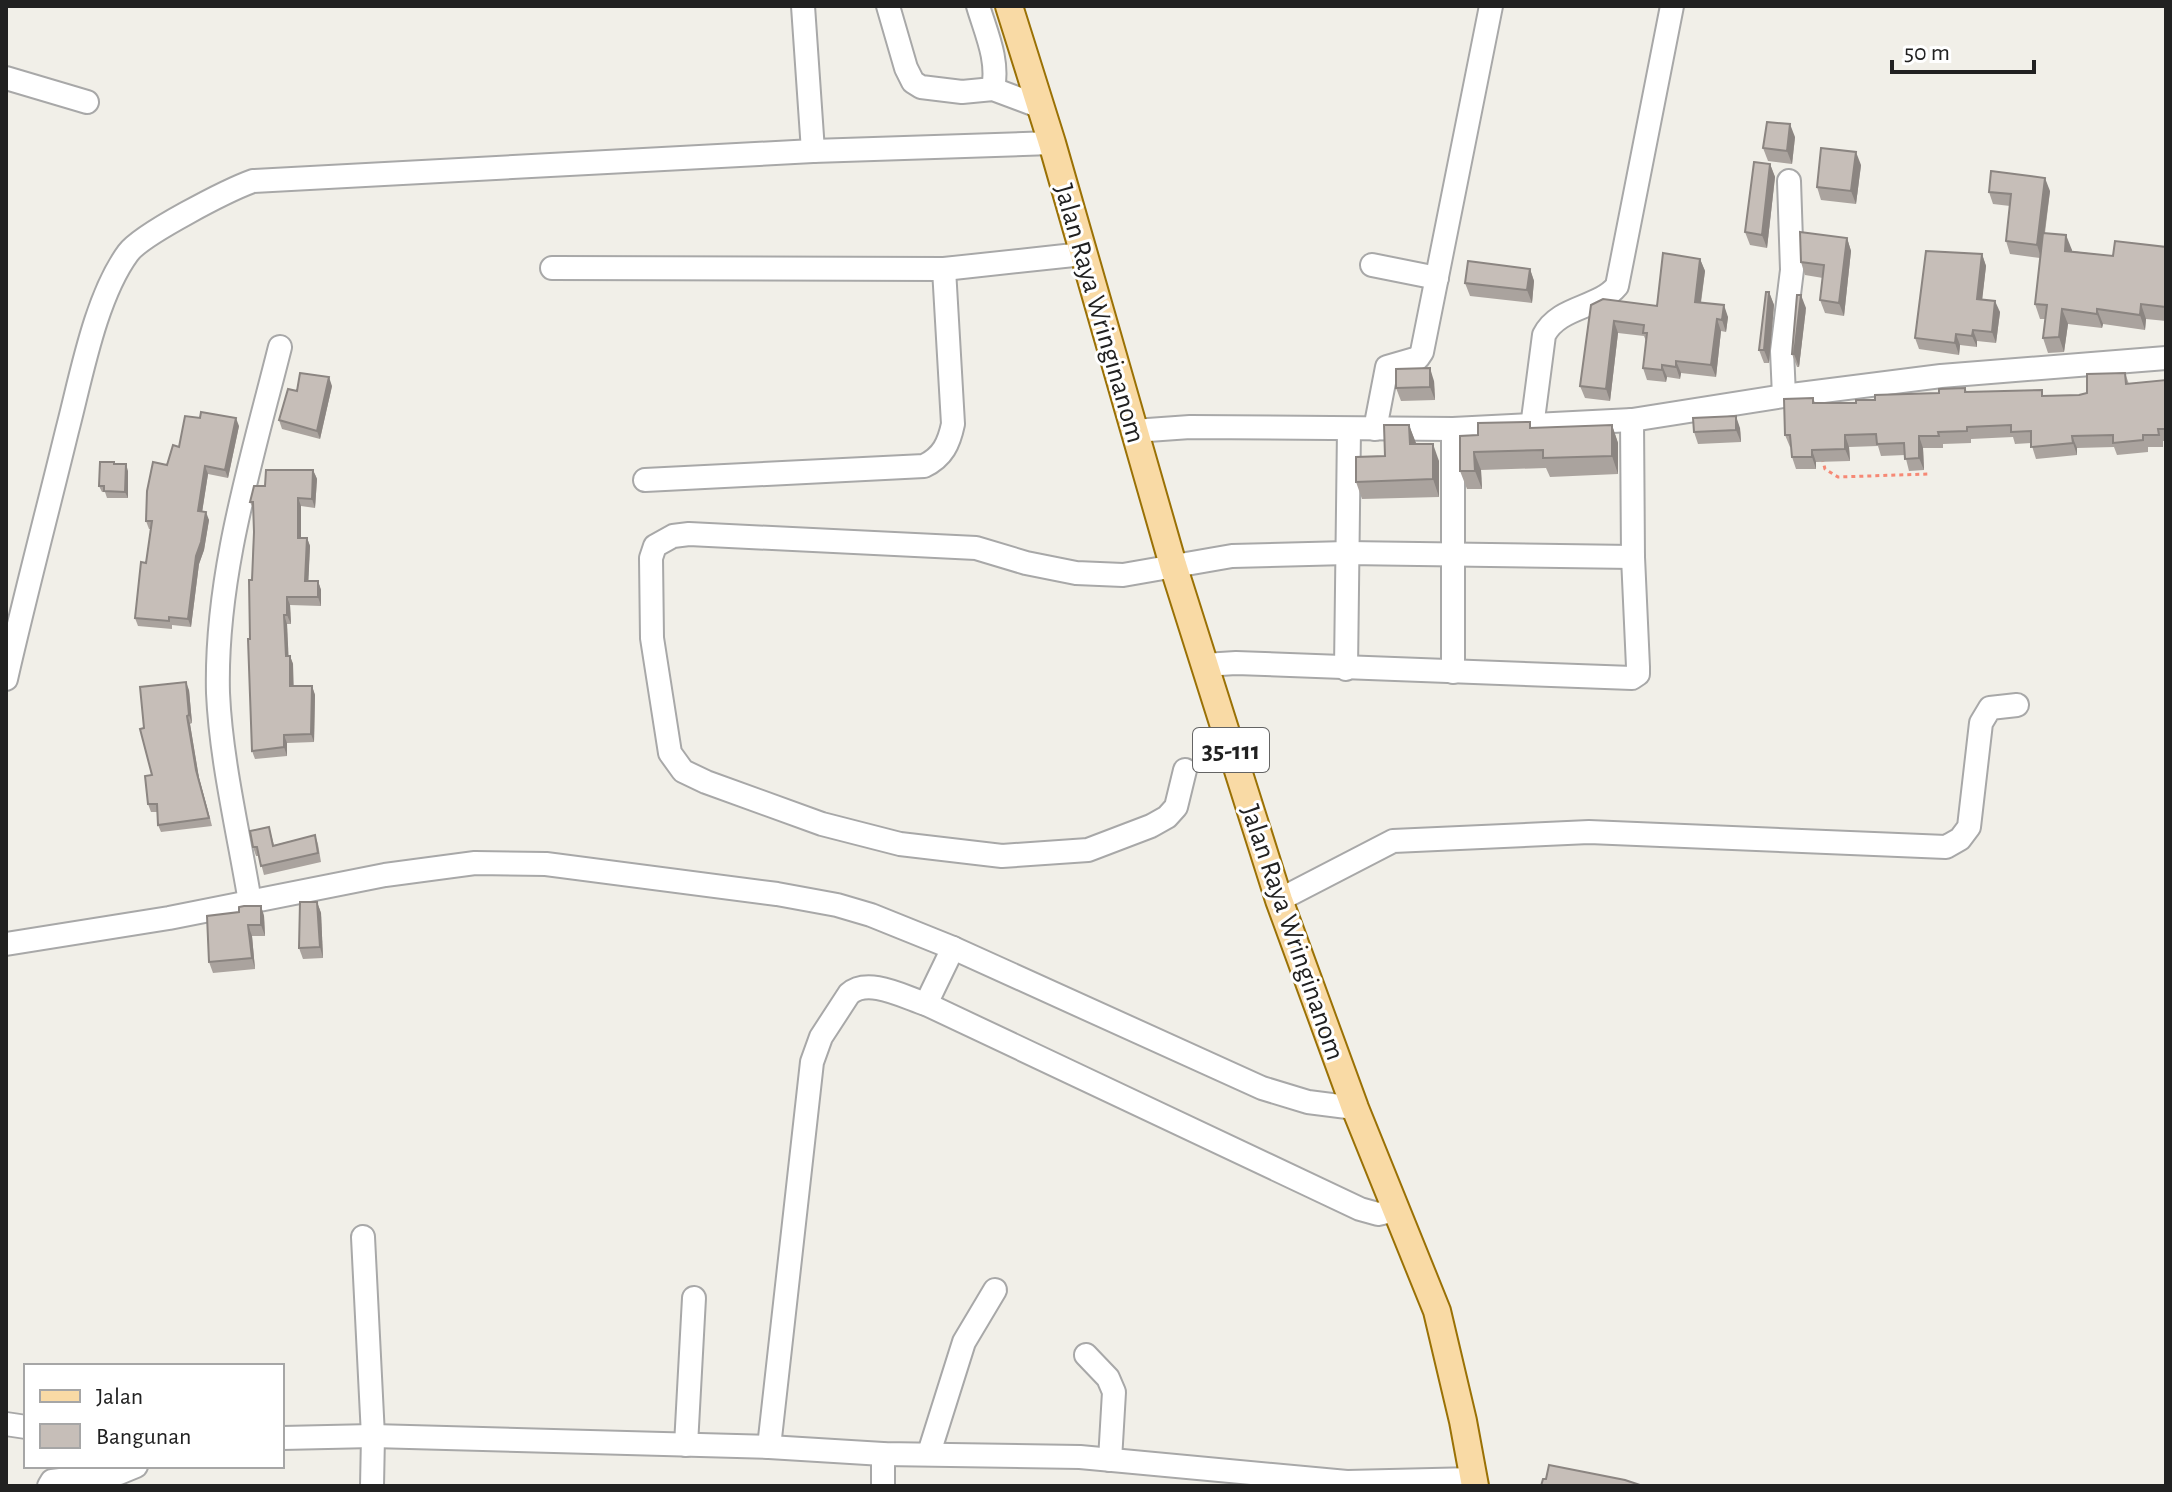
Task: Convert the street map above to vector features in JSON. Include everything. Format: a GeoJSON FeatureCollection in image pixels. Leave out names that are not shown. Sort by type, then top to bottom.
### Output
{"type":"FeatureCollection","features":[{"type":"Feature","properties":{"kind":"main road","name":"Jalan Raya Wringinanom"},"geometry":{"type":"LineString","coordinates":[[1009,6],[1052,143],[1173,565],[1279,900],[1355,1108],[1437,1311],[1475,1482]]}},
{"type":"Feature","properties":{"kind":"street"},"geometry":{"type":"LineString","coordinates":[[803,6],[813,151]]}},
{"type":"Feature","properties":{"kind":"street"},"geometry":{"type":"LineString","coordinates":[[888,6],[913,82],[935,90],[962,92],[993,89],[1041,107]]}},
{"type":"Feature","properties":{"kind":"street"},"geometry":{"type":"LineString","coordinates":[[978,6],[993,54],[996,77],[993,89]]}},
{"type":"Feature","properties":{"kind":"street"},"geometry":{"type":"LineString","coordinates":[[1375,429],[1387,367],[1418,358],[1422,352],[1491,6]]}},
{"type":"Feature","properties":{"kind":"street"},"geometry":{"type":"LineString","coordinates":[[1532,427],[1544,335],[1550,324],[1580,306],[1611,293],[1617,286],[1672,6]]}},
{"type":"Feature","properties":{"kind":"street"},"geometry":{"type":"LineString","coordinates":[[6,78],[87,102]]}},
{"type":"Feature","properties":{"kind":"street"},"geometry":{"type":"LineString","coordinates":[[6,679],[89,344],[120,265],[130,250],[149,236],[233,188],[253,181],[813,151],[1052,143]]}},
{"type":"Feature","properties":{"kind":"street"},"geometry":{"type":"LineString","coordinates":[[1784,396],[1782,351],[1792,270],[1789,181]]}},
{"type":"Feature","properties":{"kind":"street"},"geometry":{"type":"LineString","coordinates":[[552,268],[944,269],[1083,254]]}},
{"type":"Feature","properties":{"kind":"street"},"geometry":{"type":"LineString","coordinates":[[1372,265],[1437,278]]}},
{"type":"Feature","properties":{"kind":"street"},"geometry":{"type":"LineString","coordinates":[[645,480],[924,466],[936,461],[950,439],[953,424],[944,269]]}},
{"type":"Feature","properties":{"kind":"street"},"geometry":{"type":"LineString","coordinates":[[250,902],[218,693],[221,629],[236,521],[280,347]]}},
{"type":"Feature","properties":{"kind":"street"},"geometry":{"type":"LineString","coordinates":[[1134,431],[1190,427],[1453,429],[1632,420],[1941,376],[2166,358]]}},
{"type":"Feature","properties":{"kind":"street"},"geometry":{"type":"LineString","coordinates":[[1204,665],[1236,663],[1632,678],[1638,674],[1638,667],[1632,420]]}},
{"type":"Feature","properties":{"kind":"street"},"geometry":{"type":"LineString","coordinates":[[1346,669],[1349,429]]}},
{"type":"Feature","properties":{"kind":"street"},"geometry":{"type":"LineString","coordinates":[[1453,429],[1453,672]]}},
{"type":"Feature","properties":{"kind":"street"},"geometry":{"type":"LineString","coordinates":[[1185,770],[1176,807],[1167,817],[1088,850],[1002,856],[887,841],[822,824],[706,782],[683,771],[670,753],[652,638],[651,558],[655,546],[673,536],[689,534],[976,548],[1026,563],[1076,573],[1123,575],[1232,556],[1347,553],[1633,557]]}},
{"type":"Feature","properties":{"kind":"street"},"geometry":{"type":"LineString","coordinates":[[1279,900],[1393,841],[1589,832],[1946,847],[1960,839],[1969,827],[1981,723],[1990,708],[2017,705]]}},
{"type":"Feature","properties":{"kind":"street"},"geometry":{"type":"LineString","coordinates":[[6,944],[428,869],[475,863],[546,864],[813,900],[871,915],[953,948],[1262,1088],[1308,1102],[1355,1108]]}},
{"type":"Feature","properties":{"kind":"street"},"geometry":{"type":"LineString","coordinates":[[926,1004],[953,948]]}},
{"type":"Feature","properties":{"kind":"street"},"geometry":{"type":"LineString","coordinates":[[769,1447],[815,1049],[833,1017],[855,988],[872,987],[926,1004],[1360,1209],[1378,1214],[1396,1210]]}},
{"type":"Feature","properties":{"kind":"street"},"geometry":{"type":"LineString","coordinates":[[363,1237],[373,1436],[372,1486]]}},
{"type":"Feature","properties":{"kind":"street"},"geometry":{"type":"LineString","coordinates":[[929,1453],[964,1342],[995,1290]]}},
{"type":"Feature","properties":{"kind":"street"},"geometry":{"type":"LineString","coordinates":[[686,1445],[694,1298]]}},
{"type":"Feature","properties":{"kind":"street"},"geometry":{"type":"LineString","coordinates":[[1086,1355],[1108,1378],[1114,1392],[1110,1460]]}},
{"type":"Feature","properties":{"kind":"street"},"geometry":{"type":"LineString","coordinates":[[284,1438],[373,1436],[769,1447],[883,1454],[1110,1460],[1347,1482],[1475,1482]]}},
{"type":"Feature","properties":{"kind":"street"},"geometry":{"type":"LineString","coordinates":[[883,1454],[883,1486]]}},
{"type":"Feature","properties":{"kind":"street"},"geometry":{"type":"LineString","coordinates":[[49,1486],[52,1481],[119,1473],[131,1468]]}},
{"type":"Feature","properties":{"kind":"path"},"geometry":{"type":"LineString","coordinates":[[1821,457],[1825,469],[1838,477],[1928,474]]}},
{"type":"Feature","properties":{"kind":"building"},"geometry":{"type":"Polygon","coordinates":[[[1767,122],[1790,124],[1787,151],[1763,148],[1767,122]]]}},
{"type":"Feature","properties":{"kind":"building"},"geometry":{"type":"Polygon","coordinates":[[[1821,148],[1856,152],[1851,191],[1817,187],[1821,148]]]}},
{"type":"Feature","properties":{"kind":"building"},"geometry":{"type":"Polygon","coordinates":[[[1754,162],[1770,164],[1762,235],[1745,232],[1754,162]]]}},
{"type":"Feature","properties":{"kind":"building"},"geometry":{"type":"Polygon","coordinates":[[[1991,171],[2045,178],[2037,245],[2006,241],[2011,194],[1989,192],[1991,171]]]}},
{"type":"Feature","properties":{"kind":"building"},"geometry":{"type":"Polygon","coordinates":[[[1800,232],[1847,238],[1839,303],[1820,300],[1824,265],[1801,262],[1800,232]]]}},
{"type":"Feature","properties":{"kind":"building"},"geometry":{"type":"Polygon","coordinates":[[[2043,233],[2066,235],[2065,251],[2113,256],[2115,241],[2166,247],[2166,307],[2141,304],[2140,315],[2097,309],[2097,314],[2062,309],[2059,337],[2043,338],[2047,305],[2035,304],[2043,233]]]}},
{"type":"Feature","properties":{"kind":"building"},"geometry":{"type":"Polygon","coordinates":[[[1926,251],[1982,254],[1977,299],[1995,301],[1992,332],[1973,330],[1972,336],[1956,334],[1955,343],[1915,338],[1926,251]]]}},
{"type":"Feature","properties":{"kind":"building"},"geometry":{"type":"Polygon","coordinates":[[[1663,253],[1700,259],[1695,302],[1724,305],[1722,320],[1717,319],[1711,365],[1676,361],[1676,367],[1662,365],[1662,370],[1643,368],[1647,333],[1643,333],[1644,325],[1614,321],[1606,389],[1580,386],[1591,305],[1603,299],[1657,306],[1663,253]]]}},
{"type":"Feature","properties":{"kind":"building"},"geometry":{"type":"Polygon","coordinates":[[[1468,261],[1530,269],[1527,290],[1465,283],[1468,261]]]}},
{"type":"Feature","properties":{"kind":"building"},"geometry":{"type":"Polygon","coordinates":[[[1766,292],[1769,292],[1764,350],[1759,350],[1766,292]]]}},
{"type":"Feature","properties":{"kind":"building"},"geometry":{"type":"Polygon","coordinates":[[[1797,295],[1801,295],[1792,354],[1797,295]]]}},
{"type":"Feature","properties":{"kind":"building"},"geometry":{"type":"Polygon","coordinates":[[[1430,368],[1430,387],[1396,388],[1396,369],[1430,368]]]}},
{"type":"Feature","properties":{"kind":"building"},"geometry":{"type":"Polygon","coordinates":[[[300,373],[329,377],[317,431],[279,420],[288,389],[297,391],[300,373]]]}},
{"type":"Feature","properties":{"kind":"building"},"geometry":{"type":"Polygon","coordinates":[[[2125,373],[2126,384],[2166,380],[2166,429],[2158,429],[2159,435],[2143,435],[2143,440],[2113,443],[2113,435],[2072,436],[2073,443],[2031,447],[2031,431],[2011,432],[2011,425],[1967,427],[1967,431],[1919,436],[1919,458],[1905,459],[1904,443],[1877,444],[1876,434],[1845,435],[1845,449],[1812,450],[1812,457],[1792,457],[1790,435],[1785,435],[1784,399],[1813,398],[1813,403],[1856,403],[1856,400],[1875,400],[1875,395],[1939,393],[1939,389],[1965,388],[1965,392],[2042,390],[2042,396],[2079,395],[2087,393],[2087,374],[2125,373]]]}},
{"type":"Feature","properties":{"kind":"building"},"geometry":{"type":"Polygon","coordinates":[[[201,412],[236,418],[225,470],[205,466],[198,511],[206,512],[196,556],[188,619],[135,618],[141,562],[146,563],[152,521],[146,521],[147,491],[153,462],[167,465],[173,445],[179,447],[185,416],[200,418],[201,412]]]}},
{"type":"Feature","properties":{"kind":"building"},"geometry":{"type":"Polygon","coordinates":[[[1736,416],[1736,430],[1694,432],[1693,418],[1736,416]]]}},
{"type":"Feature","properties":{"kind":"building"},"geometry":{"type":"Polygon","coordinates":[[[1530,422],[1530,428],[1612,425],[1612,456],[1543,458],[1543,450],[1474,452],[1475,471],[1460,471],[1460,436],[1478,435],[1478,423],[1530,422]]]}},
{"type":"Feature","properties":{"kind":"building"},"geometry":{"type":"Polygon","coordinates":[[[1384,425],[1409,425],[1410,444],[1433,444],[1433,479],[1356,482],[1356,457],[1385,456],[1384,425]]]}},
{"type":"Feature","properties":{"kind":"building"},"geometry":{"type":"Polygon","coordinates":[[[100,462],[126,464],[125,492],[104,491],[104,486],[99,486],[100,462]]]}},
{"type":"Feature","properties":{"kind":"building"},"geometry":{"type":"Polygon","coordinates":[[[266,470],[313,470],[312,499],[298,498],[298,538],[307,538],[305,581],[318,581],[318,597],[287,597],[287,615],[284,615],[286,656],[290,656],[290,686],[312,686],[311,734],[284,735],[284,747],[252,751],[248,639],[254,532],[253,502],[250,502],[254,486],[265,486],[266,470]]]}},
{"type":"Feature","properties":{"kind":"building"},"geometry":{"type":"Polygon","coordinates":[[[186,682],[187,716],[196,770],[209,818],[158,825],[157,804],[148,804],[145,776],[152,775],[140,729],[144,728],[140,687],[186,682]]]}},
{"type":"Feature","properties":{"kind":"building"},"geometry":{"type":"Polygon","coordinates":[[[269,827],[273,846],[315,835],[318,853],[261,866],[250,831],[269,827]]]}},
{"type":"Feature","properties":{"kind":"building"},"geometry":{"type":"Polygon","coordinates":[[[300,902],[317,902],[320,947],[299,948],[300,902]]]}},
{"type":"Feature","properties":{"kind":"building"},"geometry":{"type":"Polygon","coordinates":[[[261,906],[261,925],[248,925],[252,958],[209,962],[207,916],[239,912],[239,907],[261,906]]]}},
{"type":"Feature","properties":{"kind":"building"},"geometry":{"type":"Polygon","coordinates":[[[1549,1465],[1625,1480],[1643,1486],[1541,1486],[1549,1465]]]}}]}
